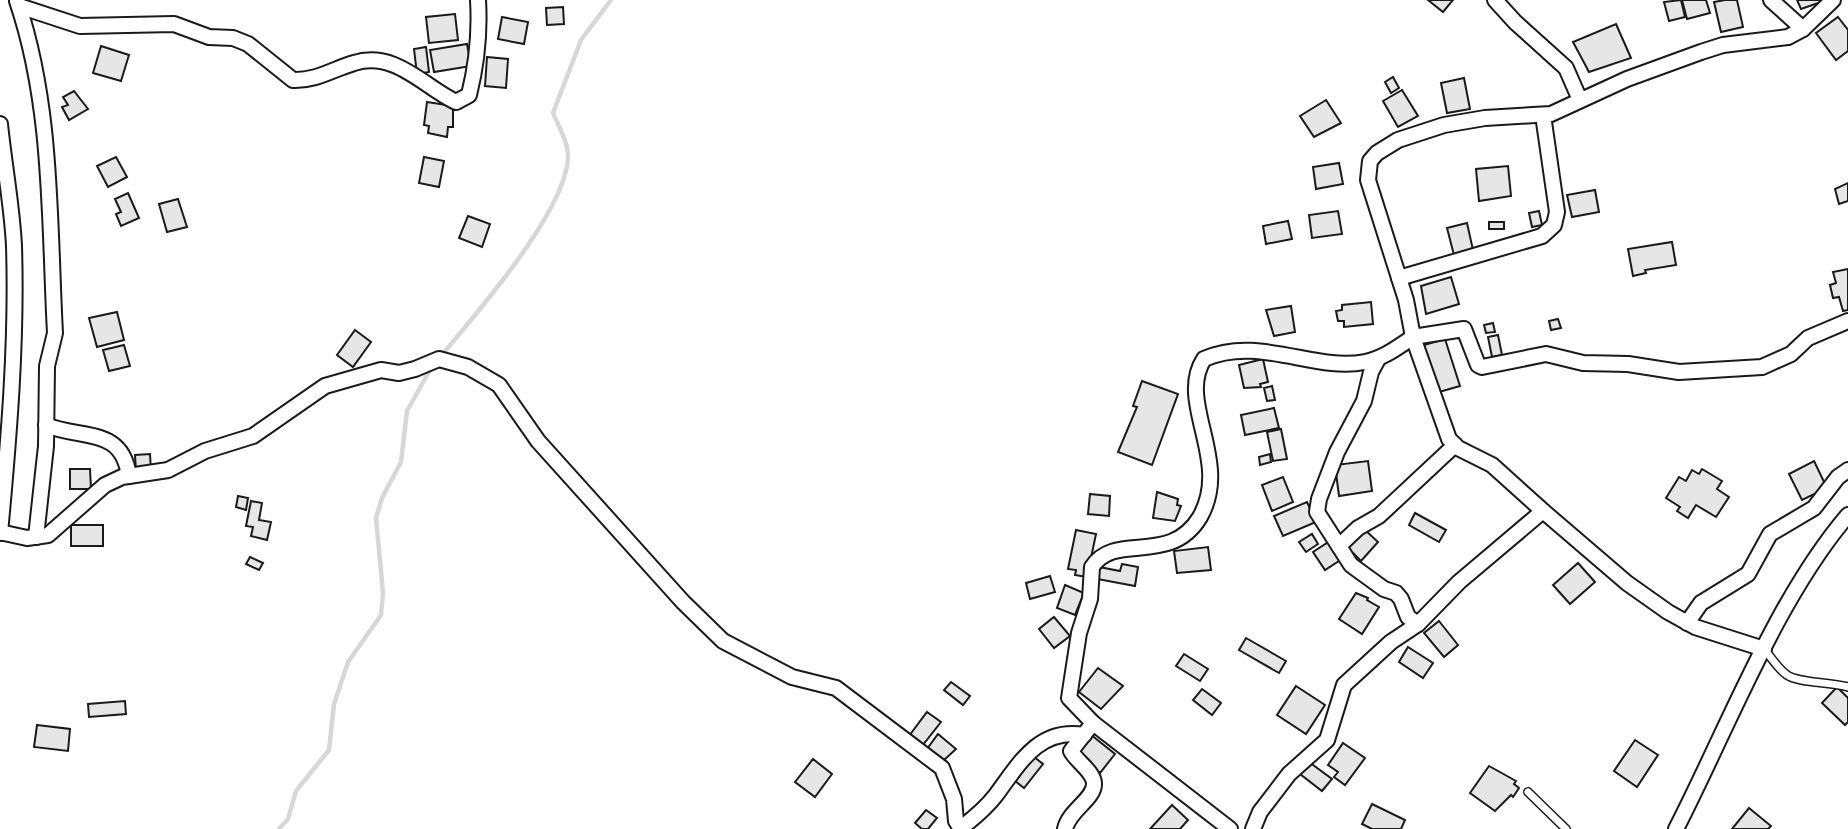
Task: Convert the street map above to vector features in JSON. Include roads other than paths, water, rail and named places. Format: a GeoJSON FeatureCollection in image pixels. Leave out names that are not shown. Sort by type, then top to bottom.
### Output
{"type":"FeatureCollection","features":[{"type":"Feature","properties":{"kind":"street"},"geometry":{"type":"LineString","coordinates":[[18,3],[80,26],[174,24],[209,37],[233,38],[247,44],[293,80],[332,74],[353,63],[384,61],[425,81],[456,102],[469,95],[476,69],[480,31],[478,0]]}},
{"type":"Feature","properties":{"kind":"street"},"geometry":{"type":"LineString","coordinates":[[1495,0],[1566,68],[1580,100]]}},
{"type":"Feature","properties":{"kind":"street"},"geometry":{"type":"LineString","coordinates":[[1771,0],[1803,29]]}},
{"type":"Feature","properties":{"kind":"street"},"geometry":{"type":"LineString","coordinates":[[1764,649],[1687,623],[1627,583],[1492,465],[1449,439],[1413,337],[1399,278],[1368,180],[1370,161],[1377,153],[1398,140],[1444,125],[1543,115],[1701,52],[1723,45],[1778,39],[1803,29],[1833,0]]}},
{"type":"Feature","properties":{"kind":"street"},"geometry":{"type":"LineString","coordinates":[[18,3],[33,49],[45,138],[55,333],[47,366],[46,425],[36,537]]}},
{"type":"Feature","properties":{"kind":"street"},"geometry":{"type":"LineString","coordinates":[[1399,278],[1542,236],[1550,230],[1557,212],[1543,115]]}},
{"type":"Feature","properties":{"kind":"street"},"geometry":{"type":"LineString","coordinates":[[0,124],[14,242],[15,308],[10,418],[0,533],[36,537],[48,535],[105,485],[129,476],[168,470],[205,451],[253,436],[326,387],[381,370],[399,373],[439,359],[468,367],[499,385],[538,441],[683,603],[723,641],[792,677],[836,688],[942,768],[954,799],[956,821],[961,828],[977,816],[996,795],[1029,750],[1047,738],[1088,729]]}},
{"type":"Feature","properties":{"kind":"street"},"geometry":{"type":"LineString","coordinates":[[1230,829],[1088,729],[1069,698],[1079,633],[1090,599],[1092,567],[1109,552],[1161,547],[1170,543],[1199,517],[1212,474],[1211,457],[1196,397],[1197,375],[1204,359],[1214,355],[1273,351],[1347,363],[1378,359],[1413,337],[1461,327],[1478,365],[1482,367],[1546,354],[1583,363],[1628,364],[1679,372],[1762,368],[1791,355],[1808,338],[1848,321]]}},
{"type":"Feature","properties":{"kind":"street"},"geometry":{"type":"LineString","coordinates":[[1378,359],[1371,372],[1364,401],[1337,452],[1319,499],[1317,512],[1351,565],[1384,589],[1396,593],[1408,617],[1418,624]]}},
{"type":"Feature","properties":{"kind":"street"},"geometry":{"type":"LineString","coordinates":[[46,425],[61,431],[93,435],[116,446],[126,456],[129,476]]}},
{"type":"Feature","properties":{"kind":"street"},"geometry":{"type":"LineString","coordinates":[[1339,546],[1358,528],[1379,516],[1455,445]]}},
{"type":"Feature","properties":{"kind":"street"},"geometry":{"type":"LineString","coordinates":[[1687,623],[1701,603],[1748,574],[1770,534],[1814,508],[1838,477],[1848,470]]}},
{"type":"Feature","properties":{"kind":"street"},"geometry":{"type":"LineString","coordinates":[[1253,829],[1259,812],[1289,774],[1327,740],[1344,685],[1391,642],[1418,624],[1459,582],[1543,511]]}},
{"type":"Feature","properties":{"kind":"street"},"geometry":{"type":"LineString","coordinates":[[1676,829],[1764,649],[1815,560],[1848,515]]}},
{"type":"Feature","properties":{"kind":"street"},"geometry":{"type":"LineString","coordinates":[[1065,829],[1067,818],[1091,794],[1094,783],[1071,753],[1088,729]]}},
{"type":"Feature","properties":{"kind":"lane"},"geometry":{"type":"LineString","coordinates":[[1764,649],[1786,675],[1797,680],[1832,682],[1848,687]]}},
{"type":"Feature","properties":{"kind":"lane"},"geometry":{"type":"LineString","coordinates":[[1528,792],[1566,829]]}},
{"type":"Feature","properties":{"kind":"waterway"},"geometry":{"type":"LineString","coordinates":[[441,356],[497,288],[538,230],[554,201],[565,175],[568,153],[553,113],[581,40],[611,0]]}},
{"type":"Feature","properties":{"kind":"waterway"},"geometry":{"type":"LineString","coordinates":[[279,829],[288,819],[296,791],[329,750],[334,704],[348,662],[381,615],[383,593],[376,518],[382,498],[401,462],[407,411],[431,368]]}}]}
